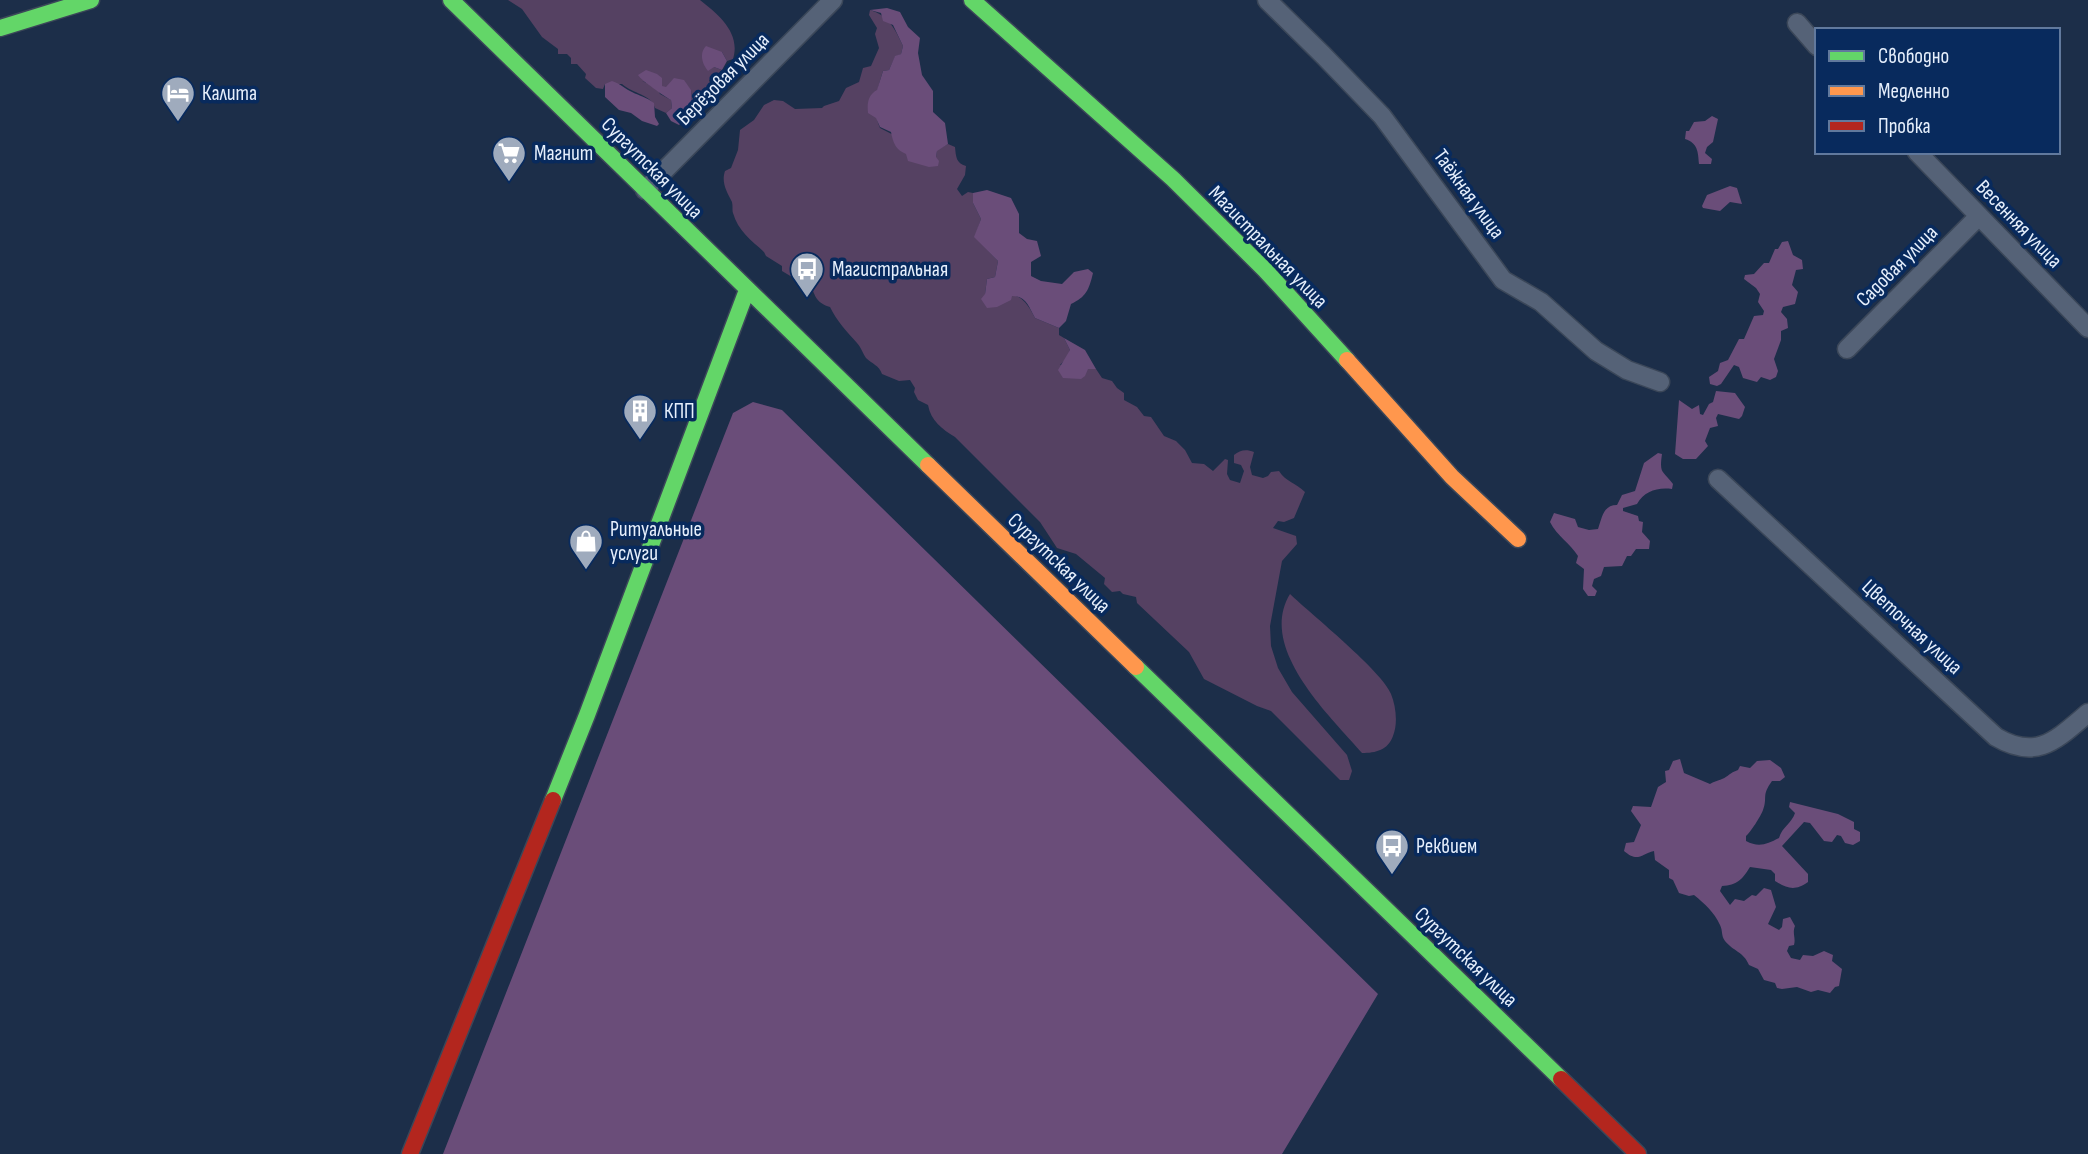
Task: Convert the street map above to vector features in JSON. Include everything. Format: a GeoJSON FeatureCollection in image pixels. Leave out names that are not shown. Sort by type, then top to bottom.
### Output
{"type":"FeatureCollection","features":[{"type":"Feature","properties":{"kind":"main road"},"geometry":{"type":"LineString","coordinates":[[0,28],[91,0]]}},
{"type":"Feature","properties":{"kind":"main road","name":"Магистральная улица"},"geometry":{"type":"LineString","coordinates":[[972,0],[1174,178],[1265,270],[1452,477],[1518,539]]}},
{"type":"Feature","properties":{"kind":"main road","name":"Сургутская улица"},"geometry":{"type":"LineString","coordinates":[[451,1],[1638,1154]]}},
{"type":"Feature","properties":{"kind":"main road"},"geometry":{"type":"LineString","coordinates":[[410,1154],[587,715],[747,290]]}},
{"type":"Feature","properties":{"kind":"street","name":"Берёзовая улица"},"geometry":{"type":"LineString","coordinates":[[645,190],[833,0]]}},
{"type":"Feature","properties":{"kind":"street","name":"Таёжная улица"},"geometry":{"type":"LineString","coordinates":[[1266,0],[1381,116],[1503,280],[1541,302],[1596,351],[1627,370],[1660,382]]}},
{"type":"Feature","properties":{"kind":"street"},"geometry":{"type":"LineString","coordinates":[[1797,23],[1815,44]]}},
{"type":"Feature","properties":{"kind":"street","name":"Весенняя улица"},"geometry":{"type":"LineString","coordinates":[[1919,154],[2088,328]]}},
{"type":"Feature","properties":{"kind":"street","name":"Садовая улица"},"geometry":{"type":"LineString","coordinates":[[1847,349],[1979,216]]}},
{"type":"Feature","properties":{"kind":"street","name":"Цветочная улица"},"geometry":{"type":"LineString","coordinates":[[1718,479],[1996,737],[2025,749],[2041,747],[2057,739],[2088,713]]}},
{"type":"Feature","properties":{"kind":"shaded area"},"geometry":{"type":"Polygon","coordinates":[[[508,0],[700,0],[727,25],[734,41],[733,59],[727,61],[722,52],[714,67],[722,70],[716,76],[712,75],[709,81],[713,85],[711,93],[699,106],[692,104],[691,90],[666,88],[642,81],[656,87],[660,94],[671,100],[672,108],[666,113],[655,108],[646,97],[622,84],[605,84],[603,89],[596,88],[585,78],[586,74],[577,64],[571,64],[571,58],[567,54],[558,54],[558,49],[542,37],[522,9],[508,0]]]}},
{"type":"Feature","properties":{"kind":"shaded area"},"geometry":{"type":"Polygon","coordinates":[[[887,8],[900,12],[908,27],[920,38],[918,53],[922,75],[933,91],[933,112],[945,123],[948,144],[937,151],[938,166],[929,167],[908,161],[906,154],[896,146],[891,132],[880,127],[876,118],[868,113],[869,100],[877,90],[883,71],[889,70],[895,56],[901,54],[903,46],[893,25],[883,21],[881,13],[870,10],[887,8]]]}},
{"type":"Feature","properties":{"kind":"shaded area"},"geometry":{"type":"Polygon","coordinates":[[[870,10],[887,20],[903,46],[901,54],[895,57],[889,70],[883,71],[877,92],[876,107],[880,128],[936,157],[937,150],[948,144],[955,147],[957,159],[966,166],[965,175],[957,189],[962,196],[968,192],[973,193],[973,203],[981,219],[975,237],[998,261],[995,277],[987,279],[985,294],[1021,298],[1035,318],[1059,328],[1059,335],[1064,338],[1070,350],[1068,357],[1060,365],[1096,369],[1102,378],[1112,381],[1124,393],[1124,400],[1137,407],[1144,416],[1151,417],[1164,436],[1176,441],[1192,463],[1204,464],[1213,471],[1225,459],[1228,460],[1227,474],[1230,480],[1240,483],[1244,471],[1241,465],[1234,463],[1234,455],[1243,450],[1251,451],[1254,452],[1250,467],[1252,475],[1263,478],[1271,472],[1279,471],[1305,492],[1294,518],[1278,521],[1273,528],[1296,536],[1297,544],[1282,561],[1270,626],[1271,646],[1278,668],[1292,692],[1347,755],[1352,771],[1349,780],[1340,780],[1271,711],[1204,679],[1189,652],[1137,603],[1136,597],[1120,591],[1112,592],[1104,584],[1105,578],[1076,554],[1057,548],[1040,522],[955,437],[938,424],[928,405],[918,400],[910,380],[899,381],[882,374],[866,358],[830,307],[817,299],[811,285],[802,283],[782,271],[782,266],[766,256],[738,225],[724,180],[725,171],[731,168],[738,150],[740,130],[754,120],[764,105],[774,100],[783,101],[795,109],[822,108],[839,101],[846,88],[859,82],[863,68],[871,66],[879,48],[875,34],[877,28],[869,15],[870,10]]]}},
{"type":"Feature","properties":{"kind":"shaded area"},"geometry":{"type":"Polygon","coordinates":[[[706,46],[722,52],[727,61],[722,70],[714,67],[708,71],[706,68],[702,55],[706,46]]]}},
{"type":"Feature","properties":{"kind":"shaded area"},"geometry":{"type":"Polygon","coordinates":[[[646,70],[662,78],[662,86],[666,87],[674,78],[684,80],[691,90],[692,104],[685,112],[686,118],[679,125],[671,121],[666,113],[672,108],[671,100],[638,75],[646,70]]]}},
{"type":"Feature","properties":{"kind":"shaded area"},"geometry":{"type":"Polygon","coordinates":[[[612,81],[654,103],[655,117],[659,124],[657,126],[642,121],[631,113],[619,110],[605,97],[605,84],[612,81]]]}},
{"type":"Feature","properties":{"kind":"shaded area"},"geometry":{"type":"Polygon","coordinates":[[[1712,116],[1718,119],[1713,142],[1705,153],[1712,159],[1711,164],[1699,164],[1695,146],[1685,139],[1686,131],[1689,131],[1694,122],[1705,121],[1712,116]]]}},
{"type":"Feature","properties":{"kind":"shaded area"},"geometry":{"type":"Polygon","coordinates":[[[1730,186],[1737,188],[1742,204],[1730,202],[1720,211],[1703,208],[1707,195],[1730,186]]]}},
{"type":"Feature","properties":{"kind":"shaded area"},"geometry":{"type":"Polygon","coordinates":[[[987,190],[1011,198],[1019,214],[1019,233],[1027,239],[1037,241],[1041,256],[1031,262],[1031,276],[1041,281],[1062,284],[1074,272],[1088,269],[1093,273],[1086,292],[1071,304],[1066,321],[1059,328],[1035,318],[1027,303],[1017,296],[1012,296],[1011,300],[997,307],[987,308],[981,299],[985,294],[987,279],[995,277],[998,261],[974,237],[981,219],[973,203],[973,193],[987,190]]]}},
{"type":"Feature","properties":{"kind":"shaded area"},"geometry":{"type":"Polygon","coordinates":[[[1788,241],[1793,255],[1802,260],[1803,269],[1796,270],[1792,285],[1798,292],[1795,304],[1783,307],[1781,312],[1787,319],[1788,328],[1781,331],[1781,340],[1774,359],[1778,371],[1776,377],[1770,380],[1761,377],[1757,382],[1743,378],[1739,367],[1734,365],[1721,384],[1710,384],[1709,377],[1718,371],[1720,363],[1728,360],[1739,339],[1744,339],[1754,316],[1763,315],[1764,311],[1758,302],[1760,294],[1744,279],[1745,275],[1754,274],[1764,263],[1769,263],[1775,249],[1778,249],[1782,242],[1788,241]]]}},
{"type":"Feature","properties":{"kind":"shaded area"},"geometry":{"type":"Polygon","coordinates":[[[1064,338],[1085,350],[1096,369],[1088,369],[1081,379],[1063,378],[1058,370],[1070,350],[1064,338]]]}},
{"type":"Feature","properties":{"kind":"shaded area"},"geometry":{"type":"Polygon","coordinates":[[[1716,391],[1735,393],[1745,407],[1742,416],[1739,419],[1718,414],[1718,426],[1710,428],[1705,441],[1708,446],[1696,459],[1683,459],[1675,454],[1679,400],[1692,409],[1699,405],[1700,414],[1703,415],[1713,402],[1716,391]]]}},
{"type":"Feature","properties":{"kind":"shaded area"},"geometry":{"type":"Polygon","coordinates":[[[753,402],[782,410],[1378,994],[1282,1154],[443,1154],[733,413],[753,402]]]}},
{"type":"Feature","properties":{"kind":"shaded area"},"geometry":{"type":"Polygon","coordinates":[[[1658,453],[1662,454],[1661,466],[1673,484],[1672,489],[1652,491],[1643,496],[1637,504],[1623,508],[1623,511],[1638,516],[1639,521],[1643,522],[1642,532],[1650,541],[1649,549],[1636,549],[1631,556],[1627,556],[1622,566],[1604,567],[1601,576],[1594,579],[1592,586],[1597,591],[1595,596],[1588,596],[1583,589],[1584,569],[1576,563],[1578,556],[1550,522],[1554,513],[1575,519],[1578,527],[1598,529],[1606,510],[1617,505],[1622,495],[1635,491],[1644,463],[1658,453]]]}},
{"type":"Feature","properties":{"kind":"shaded area"},"geometry":{"type":"Polygon","coordinates":[[[1290,594],[1361,658],[1385,684],[1393,699],[1396,721],[1391,741],[1385,748],[1362,753],[1316,701],[1302,680],[1290,658],[1283,636],[1282,615],[1290,594]]]}},
{"type":"Feature","properties":{"kind":"shaded area"},"geometry":{"type":"Polygon","coordinates":[[[1680,759],[1684,773],[1710,784],[1738,770],[1740,766],[1750,768],[1757,761],[1770,760],[1781,768],[1785,777],[1780,781],[1772,781],[1766,793],[1762,813],[1746,836],[1746,841],[1751,843],[1763,844],[1779,838],[1795,813],[1789,807],[1790,802],[1838,814],[1854,822],[1854,829],[1860,832],[1860,841],[1853,845],[1845,843],[1841,836],[1837,835],[1832,842],[1824,841],[1810,823],[1804,822],[1782,846],[1808,874],[1808,882],[1803,885],[1788,887],[1775,881],[1775,874],[1771,870],[1750,867],[1739,881],[1722,886],[1720,891],[1730,905],[1735,899],[1744,901],[1752,895],[1756,896],[1764,888],[1771,890],[1776,907],[1768,924],[1779,930],[1783,919],[1790,917],[1795,926],[1794,945],[1789,946],[1787,951],[1791,958],[1800,960],[1803,955],[1813,956],[1824,951],[1833,955],[1832,961],[1842,969],[1839,986],[1830,993],[1818,990],[1811,992],[1797,987],[1782,989],[1777,988],[1775,983],[1764,980],[1758,969],[1749,965],[1744,957],[1725,941],[1718,920],[1712,912],[1694,895],[1679,893],[1673,880],[1669,878],[1669,870],[1655,860],[1654,851],[1636,857],[1624,851],[1626,843],[1634,842],[1641,825],[1631,811],[1633,806],[1651,807],[1658,787],[1666,782],[1665,771],[1669,770],[1673,761],[1680,759]]]}},
{"type":"Feature","properties":{"kind":"traffic: fast"},"geometry":{"type":"LineString","coordinates":[[0,28],[91,0]]}},
{"type":"Feature","properties":{"kind":"traffic: fast"},"geometry":{"type":"LineString","coordinates":[[451,0],[928,465]]}},
{"type":"Feature","properties":{"kind":"traffic: fast"},"geometry":{"type":"LineString","coordinates":[[972,0],[1173,179],[1265,270],[1347,360]]}},
{"type":"Feature","properties":{"kind":"traffic: fast"},"geometry":{"type":"LineString","coordinates":[[553,800],[747,290]]}},
{"type":"Feature","properties":{"kind":"traffic: fast"},"geometry":{"type":"LineString","coordinates":[[1136,667],[1561,1079]]}},
{"type":"Feature","properties":{"kind":"traffic: slow"},"geometry":{"type":"LineString","coordinates":[[1347,360],[1452,477],[1518,539]]}},
{"type":"Feature","properties":{"kind":"traffic: slow"},"geometry":{"type":"LineString","coordinates":[[928,465],[1136,667]]}},
{"type":"Feature","properties":{"kind":"traffic: jam"},"geometry":{"type":"LineString","coordinates":[[410,1154],[553,800]]}},
{"type":"Feature","properties":{"kind":"traffic: jam"},"geometry":{"type":"LineString","coordinates":[[1561,1079],[1638,1154]]}},
{"type":"Feature","properties":{"kind":"place","name":"Калита"},"geometry":{"type":"Point","coordinates":[178,123]}},
{"type":"Feature","properties":{"kind":"place","name":"Магнит"},"geometry":{"type":"Point","coordinates":[509,183]}},
{"type":"Feature","properties":{"kind":"place","name":"Магистральная"},"geometry":{"type":"Point","coordinates":[807,299]}},
{"type":"Feature","properties":{"kind":"place","name":"КПП"},"geometry":{"type":"Point","coordinates":[640,441]}},
{"type":"Feature","properties":{"kind":"place","name":"Ритуальные услуги"},"geometry":{"type":"Point","coordinates":[586,571]}},
{"type":"Feature","properties":{"kind":"place","name":"Реквием"},"geometry":{"type":"Point","coordinates":[1392,876]}}]}
